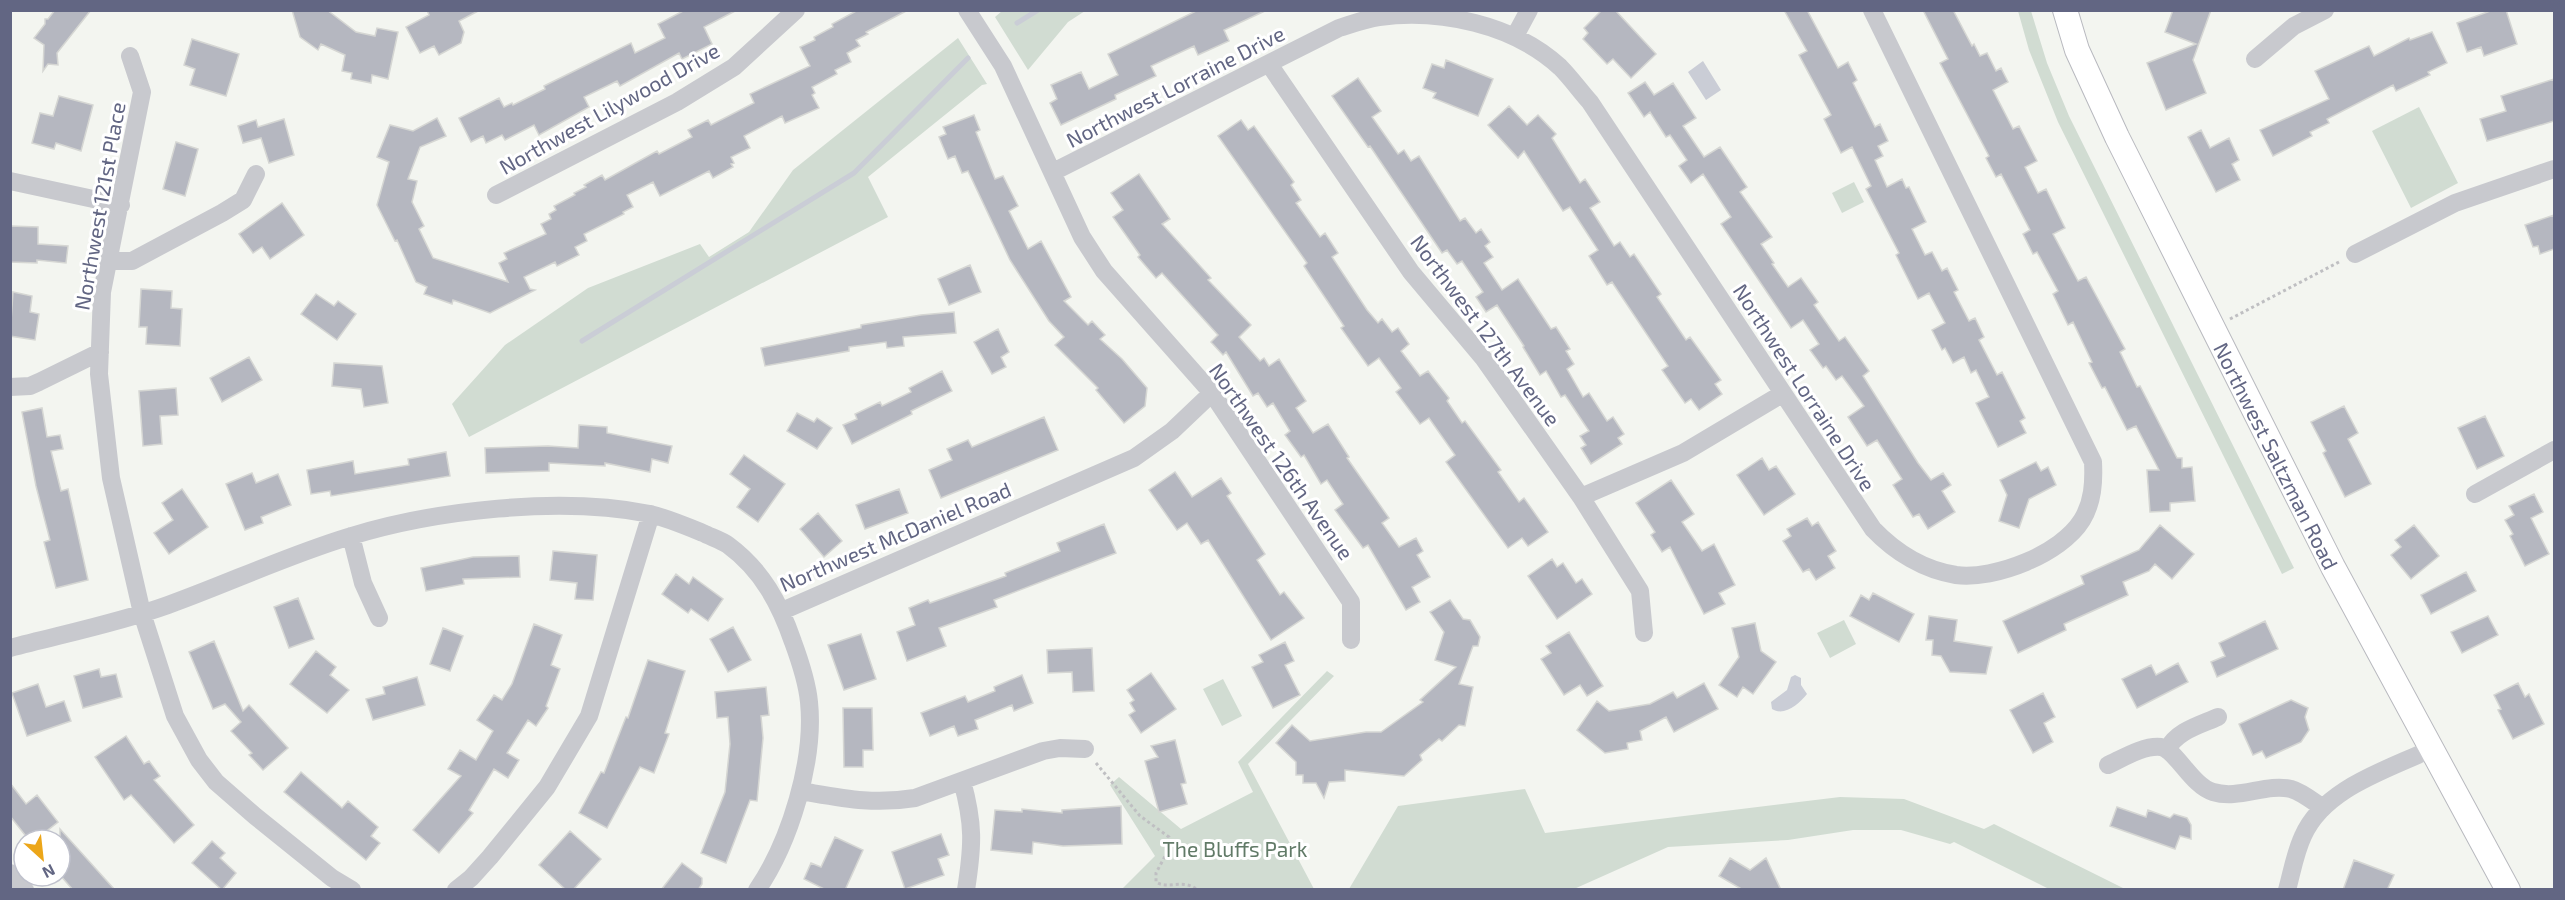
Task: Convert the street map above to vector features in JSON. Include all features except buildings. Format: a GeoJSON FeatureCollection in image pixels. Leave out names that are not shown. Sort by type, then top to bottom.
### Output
{"type":"FeatureCollection","features":[{"type":"Feature","properties":{"kind":"main road","name":"Northwest Saltzman Road"},"geometry":{"type":"LineString","coordinates":[[2065,10],[2077,50],[2117,137],[2212,328],[2333,567],[2508,890]]}},
{"type":"Feature","properties":{"kind":"street","name":"Northwest Lilywood Drive"},"geometry":{"type":"LineString","coordinates":[[496,195],[677,102],[734,67],[796,10]]}},
{"type":"Feature","properties":{"kind":"street","name":"Northwest 126th Avenue"},"geometry":{"type":"LineString","coordinates":[[967,10],[1003,66],[1082,237],[1104,271],[1212,393],[1351,602],[1351,640]]}},
{"type":"Feature","properties":{"kind":"street"},"geometry":{"type":"LineString","coordinates":[[1515,36],[1529,10]]}},
{"type":"Feature","properties":{"kind":"street","name":"Northwest Lorraine Drive"},"geometry":{"type":"LineString","coordinates":[[1053,172],[1339,28],[1377,17],[1428,15],[1473,23],[1515,36],[1559,67],[1590,102],[1873,529],[1888,545],[1929,568],[1956,575],[1983,575],[2011,568],[2054,547],[2071,534],[2082,520],[2091,499],[2094,482],[2093,462],[1872,10]]}},
{"type":"Feature","properties":{"kind":"street"},"geometry":{"type":"LineString","coordinates":[[2255,59],[2294,26],[2325,10]]}},
{"type":"Feature","properties":{"kind":"street","name":"Northwest 121st Place"},"geometry":{"type":"LineString","coordinates":[[130,56],[142,92],[102,292],[99,374],[111,478],[142,613],[175,716],[199,760],[216,782],[255,816],[332,878],[352,890]]}},
{"type":"Feature","properties":{"kind":"street","name":"Northwest 127th Avenue"},"geometry":{"type":"LineString","coordinates":[[1269,64],[1411,272],[1484,359],[1581,496],[1640,591],[1644,633]]}},
{"type":"Feature","properties":{"kind":"street"},"geometry":{"type":"LineString","coordinates":[[2355,254],[2467,198],[2554,169]]}},
{"type":"Feature","properties":{"kind":"street"},"geometry":{"type":"LineString","coordinates":[[109,261],[132,261],[222,213],[243,200],[256,174]]}},
{"type":"Feature","properties":{"kind":"street"},"geometry":{"type":"LineString","coordinates":[[10,181],[121,205]]}},
{"type":"Feature","properties":{"kind":"street"},"geometry":{"type":"LineString","coordinates":[[10,387],[39,382],[100,352]]}},
{"type":"Feature","properties":{"kind":"street","name":"Northwest McDaniel Road"},"geometry":{"type":"LineString","coordinates":[[10,648],[167,605],[290,556],[351,536],[406,522],[499,509],[592,508],[651,514],[727,544],[760,575],[782,611],[1134,458],[1172,431],[1212,393]]}},
{"type":"Feature","properties":{"kind":"street"},"geometry":{"type":"LineString","coordinates":[[1581,496],[1683,453],[1782,394]]}},
{"type":"Feature","properties":{"kind":"street"},"geometry":{"type":"LineString","coordinates":[[2475,494],[2554,450]]}},
{"type":"Feature","properties":{"kind":"street"},"geometry":{"type":"LineString","coordinates":[[456,890],[471,878],[490,857],[547,787],[589,716],[651,514]]}},
{"type":"Feature","properties":{"kind":"street"},"geometry":{"type":"LineString","coordinates":[[351,536],[363,583],[379,618]]}},
{"type":"Feature","properties":{"kind":"street"},"geometry":{"type":"LineString","coordinates":[[757,890],[784,840],[804,772],[809,703],[801,664],[782,611]]}},
{"type":"Feature","properties":{"kind":"street"},"geometry":{"type":"LineString","coordinates":[[2167,750],[2178,735],[2218,717]]}},
{"type":"Feature","properties":{"kind":"street"},"geometry":{"type":"LineString","coordinates":[[2108,765],[2136,752],[2159,747],[2167,750],[2196,783],[2212,792],[2232,794],[2276,788],[2293,789],[2323,808]]}},
{"type":"Feature","properties":{"kind":"street"},"geometry":{"type":"LineString","coordinates":[[800,790],[869,802],[895,801],[915,798],[1043,751],[1060,748],[1084,749]]}},
{"type":"Feature","properties":{"kind":"street"},"geometry":{"type":"LineString","coordinates":[[2287,890],[2303,835],[2323,808],[2357,784],[2431,749]]}},
{"type":"Feature","properties":{"kind":"street"},"geometry":{"type":"LineString","coordinates":[[962,781],[970,811],[972,832],[966,890]]}},
{"type":"Feature","properties":{"kind":"street"},"geometry":{"type":"LineString","coordinates":[[10,873],[25,890]]}},
{"type":"Feature","properties":{"kind":"path"},"geometry":{"type":"LineString","coordinates":[[2212,328],[2355,254]]}},
{"type":"Feature","properties":{"kind":"path"},"geometry":{"type":"LineString","coordinates":[[1084,749],[1140,816],[1169,837],[1171,845],[1156,873],[1156,882],[1161,885],[1188,884],[1197,890]]}},
{"type":"Feature","properties":{"kind":"green space"},"geometry":{"type":"Polygon","coordinates":[[[1002,11],[1085,11],[1068,22],[1028,70],[995,17],[1002,11]]]}},
{"type":"Feature","properties":{"kind":"green space"},"geometry":{"type":"Polygon","coordinates":[[[2018,11],[2031,11],[2047,63],[2069,116],[2294,568],[2282,574],[2058,122],[2029,50],[2018,11]]]}},
{"type":"Feature","properties":{"kind":"green space"},"geometry":{"type":"Polygon","coordinates":[[[958,38],[987,84],[982,85],[868,177],[888,217],[469,437],[452,404],[505,345],[588,288],[700,244],[709,257],[749,232],[793,170],[958,38]]]}},
{"type":"Feature","properties":{"kind":"green space"},"geometry":{"type":"Polygon","coordinates":[[[2419,107],[2458,183],[2411,208],[2372,131],[2419,107]]]}},
{"type":"Feature","properties":{"kind":"green space"},"geometry":{"type":"Polygon","coordinates":[[[1854,182],[1864,202],[1842,213],[1832,193],[1854,182]]]}},
{"type":"Feature","properties":{"kind":"green space"},"geometry":{"type":"Polygon","coordinates":[[[1844,620],[1856,644],[1830,658],[1817,633],[1844,620]]]}},
{"type":"Feature","properties":{"kind":"green space","name":"The Bluffs Park"},"geometry":{"type":"Polygon","coordinates":[[[1327,671],[1334,676],[1248,764],[1314,889],[1122,889],[1155,856],[1110,785],[1119,777],[1181,829],[1253,792],[1238,762],[1327,671]]]}},
{"type":"Feature","properties":{"kind":"green space"},"geometry":{"type":"Polygon","coordinates":[[[1223,679],[1242,716],[1222,726],[1203,689],[1223,679]]]}},
{"type":"Feature","properties":{"kind":"green space"},"geometry":{"type":"Polygon","coordinates":[[[1525,789],[1545,833],[1840,797],[1904,799],[1984,829],[1994,824],[2125,889],[2049,889],[1954,842],[1950,844],[1901,830],[1853,830],[1788,840],[1668,847],[1574,889],[1349,889],[1398,806],[1525,789]]]}},
{"type":"Feature","properties":{"kind":"shaded area"},"geometry":{"type":"Polygon","coordinates":[[[1703,61],[1721,90],[1706,100],[1688,72],[1703,61]]]}},
{"type":"Feature","properties":{"kind":"shaded area"},"geometry":{"type":"Polygon","coordinates":[[[1795,675],[1801,678],[1801,685],[1807,694],[1800,702],[1786,710],[1772,709],[1771,702],[1787,690],[1791,677],[1795,675]]]}},
{"type":"Feature","properties":{"kind":"waterway"},"geometry":{"type":"LineString","coordinates":[[1017,23],[1038,10]]}},
{"type":"Feature","properties":{"kind":"waterway"},"geometry":{"type":"LineString","coordinates":[[582,341],[854,173],[968,58]]}}]}
